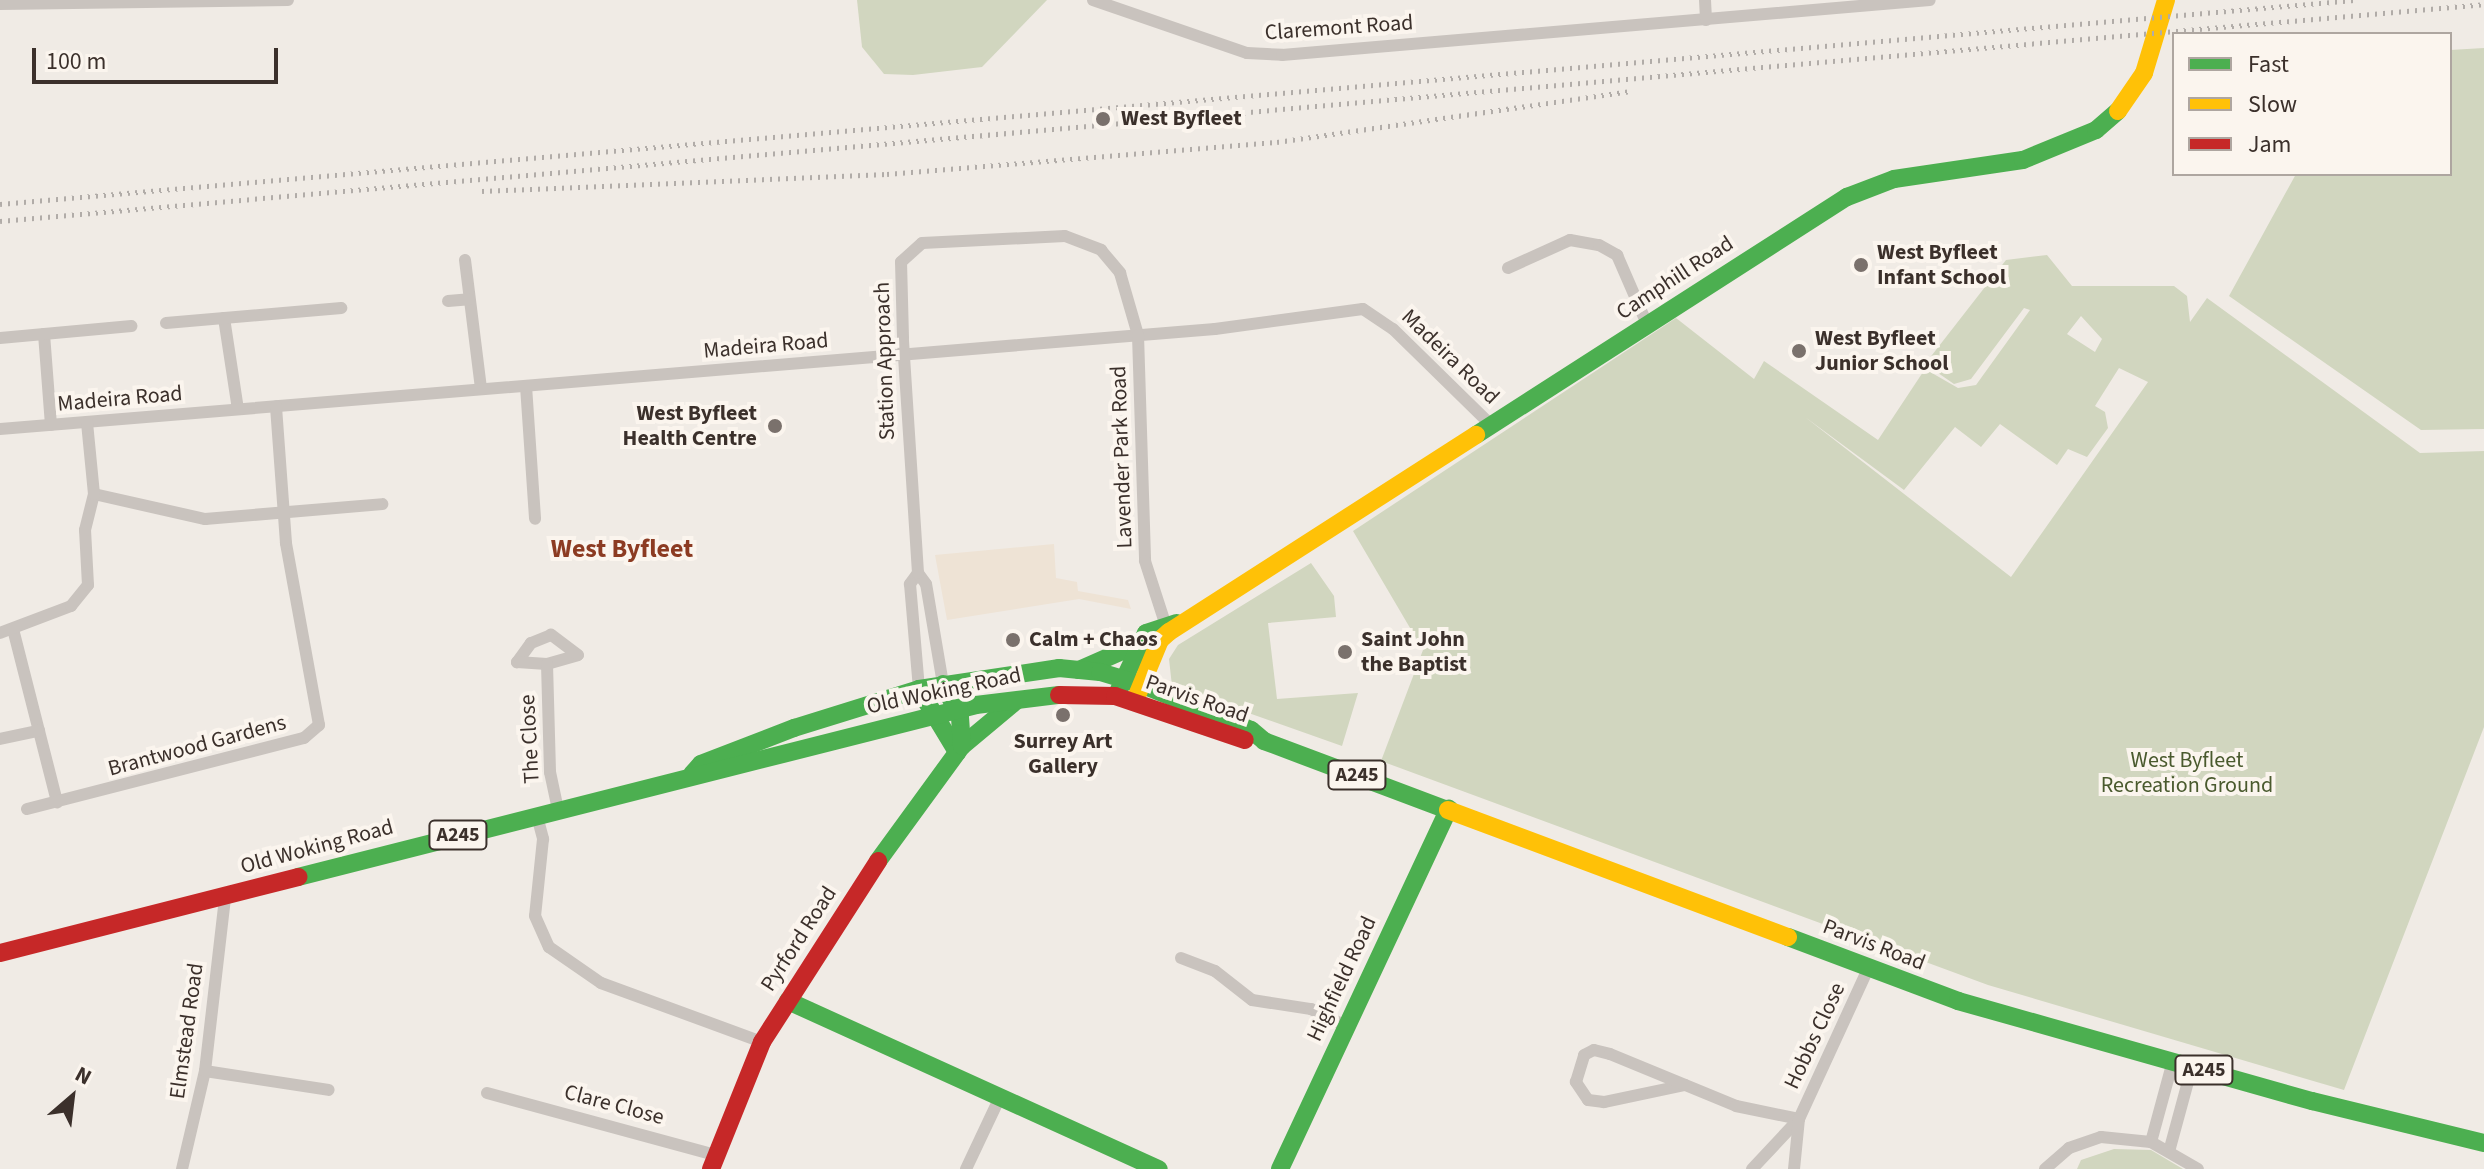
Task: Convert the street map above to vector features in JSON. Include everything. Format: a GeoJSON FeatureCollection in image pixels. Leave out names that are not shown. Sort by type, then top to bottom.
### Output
{"type":"FeatureCollection","features":[{"type":"Feature","properties":{"kind":"main road","name":"Camphill Road"},"geometry":{"type":"LineString","coordinates":[[1134,702],[1138,644],[1784,235],[1874,186],[2023,160],[2083,138],[2132,94],[2154,53],[2166,0]]}},
{"type":"Feature","properties":{"kind":"main road","name":"Camphill Road"},"geometry":{"type":"LineString","coordinates":[[1115,696],[1135,682],[1174,623]]}},
{"type":"Feature","properties":{"kind":"main road"},"geometry":{"type":"LineString","coordinates":[[1079,670],[1138,644]]}},
{"type":"Feature","properties":{"kind":"main road","name":"Old Woking Road"},"geometry":{"type":"LineString","coordinates":[[692,774],[701,764],[794,728],[943,684],[1079,670],[1135,682]]}},
{"type":"Feature","properties":{"kind":"main road","name":"Parvis Road"},"geometry":{"type":"LineString","coordinates":[[1135,682],[1251,730],[1264,741],[1958,1001],[2192,1067],[2484,1143]]}},
{"type":"Feature","properties":{"kind":"main road"},"geometry":{"type":"LineString","coordinates":[[943,684],[956,709],[959,749]]}},
{"type":"Feature","properties":{"kind":"main road"},"geometry":{"type":"LineString","coordinates":[[919,689],[933,715],[959,749]]}},
{"type":"Feature","properties":{"kind":"main road","name":"Old Woking Road"},"geometry":{"type":"LineString","coordinates":[[0,953],[692,774],[706,776],[956,709],[1019,698],[1115,696]]}},
{"type":"Feature","properties":{"kind":"main road","name":"Parvis Road"},"geometry":{"type":"LineString","coordinates":[[1115,696],[1254,743],[1264,741]]}},
{"type":"Feature","properties":{"kind":"main road","name":"Pyrford Road"},"geometry":{"type":"LineString","coordinates":[[713,1162],[762,1042],[902,823],[959,749],[1019,698]]}},
{"type":"Feature","properties":{"kind":"main road","name":"Highfield Road"},"geometry":{"type":"LineString","coordinates":[[1280,1169],[1449,809]]}},
{"type":"Feature","properties":{"kind":"main road"},"geometry":{"type":"LineString","coordinates":[[788,1001],[1159,1169]]}},
{"type":"Feature","properties":{"kind":"street"},"geometry":{"type":"LineString","coordinates":[[0,4],[288,0]]}},
{"type":"Feature","properties":{"kind":"street","name":"Claremont Road"},"geometry":{"type":"LineString","coordinates":[[1093,0],[1247,53],[1282,55],[1930,0]]}},
{"type":"Feature","properties":{"kind":"street"},"geometry":{"type":"LineString","coordinates":[[1705,0],[1706,20]]}},
{"type":"Feature","properties":{"kind":"street","name":"Station Approach"},"geometry":{"type":"LineString","coordinates":[[943,684],[926,584],[918,573],[904,355],[903,254],[922,243],[968,237],[1065,236],[1101,250],[1126,284],[1138,335]]}},
{"type":"Feature","properties":{"kind":"street"},"geometry":{"type":"LineString","coordinates":[[1508,268],[1525,252],[1570,240],[1599,245],[1617,255],[1647,324]]}},
{"type":"Feature","properties":{"kind":"street"},"geometry":{"type":"LineString","coordinates":[[465,260],[481,389]]}},
{"type":"Feature","properties":{"kind":"street"},"geometry":{"type":"LineString","coordinates":[[448,301],[469,299]]}},
{"type":"Feature","properties":{"kind":"street"},"geometry":{"type":"LineString","coordinates":[[166,323],[341,308]]}},
{"type":"Feature","properties":{"kind":"street","name":"Madeira Road"},"geometry":{"type":"LineString","coordinates":[[0,429],[1138,335],[1370,310],[1489,423]]}},
{"type":"Feature","properties":{"kind":"street"},"geometry":{"type":"LineString","coordinates":[[224,318],[238,409]]}},
{"type":"Feature","properties":{"kind":"street"},"geometry":{"type":"LineString","coordinates":[[0,338],[131,326]]}},
{"type":"Feature","properties":{"kind":"street"},"geometry":{"type":"LineString","coordinates":[[44,334],[51,425]]}},
{"type":"Feature","properties":{"kind":"street","name":"Lavender Park Road"},"geometry":{"type":"LineString","coordinates":[[1138,335],[1148,521],[1145,561],[1174,623]]}},
{"type":"Feature","properties":{"kind":"street"},"geometry":{"type":"LineString","coordinates":[[526,386],[535,519]]}},
{"type":"Feature","properties":{"kind":"street","name":"Brantwood Gardens"},"geometry":{"type":"LineString","coordinates":[[27,809],[304,738],[316,730],[320,712],[293,591],[283,514],[276,406]]}},
{"type":"Feature","properties":{"kind":"street"},"geometry":{"type":"LineString","coordinates":[[0,633],[81,597],[88,585],[85,530],[94,494],[87,422]]}},
{"type":"Feature","properties":{"kind":"street"},"geometry":{"type":"LineString","coordinates":[[94,494],[205,519],[382,504]]}},
{"type":"Feature","properties":{"kind":"street","name":"Station Approach"},"geometry":{"type":"LineString","coordinates":[[918,573],[910,584],[919,689]]}},
{"type":"Feature","properties":{"kind":"street"},"geometry":{"type":"LineString","coordinates":[[13,629],[57,802]]}},
{"type":"Feature","properties":{"kind":"street","name":"The Close"},"geometry":{"type":"LineString","coordinates":[[547,664],[550,772],[558,810]]}},
{"type":"Feature","properties":{"kind":"street"},"geometry":{"type":"LineString","coordinates":[[0,739],[39,731]]}},
{"type":"Feature","properties":{"kind":"street"},"geometry":{"type":"LineString","coordinates":[[537,816],[543,839],[535,916],[549,947],[601,983],[762,1042]]}},
{"type":"Feature","properties":{"kind":"street","name":"Elmstead Road"},"geometry":{"type":"LineString","coordinates":[[182,1169],[205,1071],[225,897]]}},
{"type":"Feature","properties":{"kind":"street"},"geometry":{"type":"LineString","coordinates":[[1181,958],[1215,971],[1252,1000],[1311,1009],[1346,1026]]}},
{"type":"Feature","properties":{"kind":"street","name":"Hobbs Close"},"geometry":{"type":"LineString","coordinates":[[1752,1169],[1799,1119],[1868,969]]}},
{"type":"Feature","properties":{"kind":"street","name":"Hobbs Close"},"geometry":{"type":"LineString","coordinates":[[1685,1085],[1604,1102],[1588,1100],[1576,1082],[1584,1055],[1594,1050],[1758,1113],[1799,1119]]}},
{"type":"Feature","properties":{"kind":"street"},"geometry":{"type":"LineString","coordinates":[[2151,1142],[2173,1061]]}},
{"type":"Feature","properties":{"kind":"street"},"geometry":{"type":"LineString","coordinates":[[2170,1148],[2192,1067]]}},
{"type":"Feature","properties":{"kind":"street"},"geometry":{"type":"LineString","coordinates":[[205,1071],[329,1090]]}},
{"type":"Feature","properties":{"kind":"street","name":"Clare Close"},"geometry":{"type":"LineString","coordinates":[[487,1093],[713,1162]]}},
{"type":"Feature","properties":{"kind":"street"},"geometry":{"type":"LineString","coordinates":[[498,1111],[502,1097]]}},
{"type":"Feature","properties":{"kind":"street"},"geometry":{"type":"LineString","coordinates":[[966,1169],[1000,1097]]}},
{"type":"Feature","properties":{"kind":"street"},"geometry":{"type":"LineString","coordinates":[[1794,1169],[1799,1119]]}},
{"type":"Feature","properties":{"kind":"street"},"geometry":{"type":"LineString","coordinates":[[2045,1169],[2069,1148],[2101,1137],[2151,1142],[2170,1148],[2198,1169]]}},
{"type":"Feature","properties":{"kind":"green space"},"geometry":{"type":"Polygon","coordinates":[[[857,0],[1047,0],[982,67],[913,75],[884,74],[862,47],[857,0]]]}},
{"type":"Feature","properties":{"kind":"green space"},"geometry":{"type":"Polygon","coordinates":[[[2484,48],[2484,429],[2421,430],[2229,296],[2295,176],[2452,176],[2452,50],[2484,48]]]}},
{"type":"Feature","properties":{"kind":"green space","name":"West Byfleet Recreation Ground"},"geometry":{"type":"Polygon","coordinates":[[[2047,255],[2072,286],[2174,286],[2187,296],[2190,322],[2207,298],[2420,453],[2484,451],[2484,727],[2344,1090],[1988,985],[1381,761],[1423,650],[1353,531],[1676,318],[1754,379],[1764,361],[1878,440],[1925,369],[1958,388],[1976,385],[2030,310],[2024,308],[1971,379],[1954,384],[1925,364],[2006,260],[2047,255]],[[2081,316],[2067,334],[2095,352],[2102,339],[2081,316]],[[2119,368],[2095,406],[2105,412],[2108,428],[2087,457],[2068,449],[2057,465],[2000,424],[1981,447],[1955,427],[1904,490],[1805,417],[2011,577],[2148,382],[2119,368]]]}},
{"type":"Feature","properties":{"kind":"green space"},"geometry":{"type":"Polygon","coordinates":[[[1311,563],[1334,596],[1336,617],[1268,623],[1277,699],[1358,693],[1342,746],[1172,686],[1169,659],[1178,645],[1311,563]]]}},
{"type":"Feature","properties":{"kind":"green space"},"geometry":{"type":"Polygon","coordinates":[[[2114,1149],[2151,1150],[2183,1169],[2077,1169],[2081,1160],[2114,1149]]]}},
{"type":"Feature","properties":{"kind":"shaded area"},"geometry":{"type":"Polygon","coordinates":[[[1054,544],[1056,578],[1077,582],[1078,591],[1128,600],[1131,609],[1079,599],[947,620],[935,555],[1054,544]]]}},
{"type":"Feature","properties":{"kind":"railway"},"geometry":{"type":"LineString","coordinates":[[0,204],[2354,0]]}},
{"type":"Feature","properties":{"kind":"railway"},"geometry":{"type":"LineString","coordinates":[[0,221],[2484,4]]}},
{"type":"Feature","properties":{"kind":"railway"},"geometry":{"type":"LineString","coordinates":[[482,191],[887,174],[1277,142],[1629,91]]}},
{"type":"Feature","properties":{"kind":"traffic: fast"},"geometry":{"type":"LineString","coordinates":[[1476,435],[1847,197],[1894,179],[2023,160],[2096,130],[2118,111]]}},
{"type":"Feature","properties":{"kind":"traffic: fast"},"geometry":{"type":"LineString","coordinates":[[1118,692],[1146,633],[1176,623]]}},
{"type":"Feature","properties":{"kind":"traffic: fast"},"geometry":{"type":"LineString","coordinates":[[1079,670],[1138,644]]}},
{"type":"Feature","properties":{"kind":"traffic: fast"},"geometry":{"type":"LineString","coordinates":[[692,774],[701,764],[794,728],[919,689],[1059,668],[1100,672],[1143,685],[1251,730],[1264,741],[1448,810]]}},
{"type":"Feature","properties":{"kind":"traffic: fast"},"geometry":{"type":"LineString","coordinates":[[878,861],[962,746],[960,717],[943,684]]}},
{"type":"Feature","properties":{"kind":"traffic: fast"},"geometry":{"type":"LineString","coordinates":[[919,689],[957,752]]}},
{"type":"Feature","properties":{"kind":"traffic: fast"},"geometry":{"type":"LineString","coordinates":[[298,877],[976,705],[1059,695]]}},
{"type":"Feature","properties":{"kind":"traffic: fast"},"geometry":{"type":"LineString","coordinates":[[962,746],[1016,701]]}},
{"type":"Feature","properties":{"kind":"traffic: fast"},"geometry":{"type":"LineString","coordinates":[[1280,1169],[1449,809]]}},
{"type":"Feature","properties":{"kind":"traffic: fast"},"geometry":{"type":"LineString","coordinates":[[1788,937],[1958,1001],[2312,1101],[2484,1143]]}},
{"type":"Feature","properties":{"kind":"traffic: fast"},"geometry":{"type":"LineString","coordinates":[[788,1001],[1159,1169]]}},
{"type":"Feature","properties":{"kind":"traffic: slow"},"geometry":{"type":"LineString","coordinates":[[2118,111],[2144,73],[2166,0]]}},
{"type":"Feature","properties":{"kind":"traffic: slow"},"geometry":{"type":"LineString","coordinates":[[1136,698],[1160,640],[1169,632],[1476,435]]}},
{"type":"Feature","properties":{"kind":"traffic: slow"},"geometry":{"type":"LineString","coordinates":[[1448,810],[1788,937]]}},
{"type":"Feature","properties":{"kind":"traffic: jam"},"geometry":{"type":"LineString","coordinates":[[1059,695],[1115,696],[1245,740]]}},
{"type":"Feature","properties":{"kind":"traffic: jam"},"geometry":{"type":"LineString","coordinates":[[711,1169],[762,1042],[878,861]]}},
{"type":"Feature","properties":{"kind":"traffic: jam"},"geometry":{"type":"LineString","coordinates":[[0,953],[298,877]]}},
{"type":"Feature","properties":{"kind":"place","name":"West Byfleet"},"geometry":{"type":"Point","coordinates":[1103,119]}},
{"type":"Feature","properties":{"kind":"place","name":"West Byfleet Infant School"},"geometry":{"type":"Point","coordinates":[1861,265]}},
{"type":"Feature","properties":{"kind":"place","name":"West Byfleet Junior School"},"geometry":{"type":"Point","coordinates":[1799,351]}},
{"type":"Feature","properties":{"kind":"place","name":"West Byfleet Health Centre"},"geometry":{"type":"Point","coordinates":[775,426]}},
{"type":"Feature","properties":{"kind":"place","name":"Calm + Chaos"},"geometry":{"type":"Point","coordinates":[1013,640]}},
{"type":"Feature","properties":{"kind":"place","name":"Saint John the Baptist"},"geometry":{"type":"Point","coordinates":[1345,652]}},
{"type":"Feature","properties":{"kind":"place","name":"Surrey Art Gallery"},"geometry":{"type":"Point","coordinates":[1063,715]}},
{"type":"Feature","properties":{"kind":"district","name":"West Byfleet"},"geometry":{"type":"Point","coordinates":[622,549]}}]}
